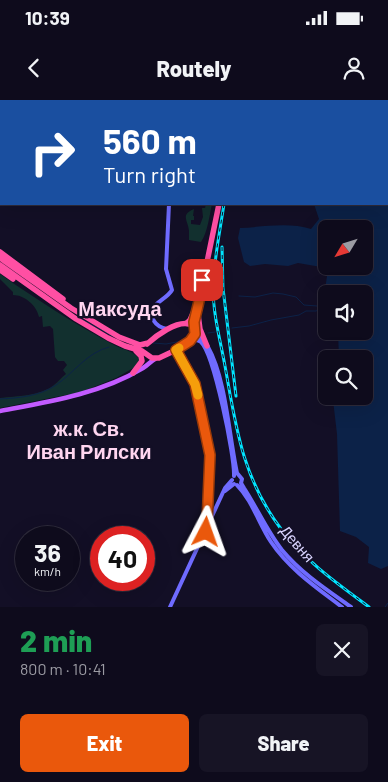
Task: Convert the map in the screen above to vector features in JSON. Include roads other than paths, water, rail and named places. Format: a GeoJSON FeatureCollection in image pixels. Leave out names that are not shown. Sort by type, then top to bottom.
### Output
{"type":"FeatureCollection","features":[{"type":"Feature","properties":{"kind":"highway"},"geometry":{"type":"LineString","coordinates":[[207,346],[198,320],[204,270],[211,249],[218,205]]}},
{"type":"Feature","properties":{"kind":"highway"},"geometry":{"type":"LineString","coordinates":[[0,258],[86,318],[129,342],[140,345],[170,329],[187,323],[192,316],[201,266],[218,205]]}},
{"type":"Feature","properties":{"kind":"highway"},"geometry":{"type":"LineString","coordinates":[[0,252],[86,318]]}},
{"type":"Feature","properties":{"kind":"highway"},"geometry":{"type":"LineString","coordinates":[[0,265],[84,324],[138,353],[142,358],[133,373]]}},
{"type":"Feature","properties":{"kind":"highway"},"geometry":{"type":"LineString","coordinates":[[0,270],[29,290],[56,305]]}},
{"type":"Feature","properties":{"kind":"highway"},"geometry":{"type":"LineString","coordinates":[[127,347],[142,351],[155,359],[176,350],[190,341],[195,330],[195,320],[200,301]]}},
{"type":"Feature","properties":{"kind":"highway"},"geometry":{"type":"LineString","coordinates":[[187,323],[195,330]]}},
{"type":"Feature","properties":{"kind":"highway"},"geometry":{"type":"LineString","coordinates":[[147,355],[145,349],[148,342]]}},
{"type":"Feature","properties":{"kind":"main road"},"geometry":{"type":"LineString","coordinates":[[160,334],[159,326],[152,316],[152,309],[169,294],[172,285],[166,270],[169,205]]}},
{"type":"Feature","properties":{"kind":"main road"},"geometry":{"type":"LineString","coordinates":[[159,326],[170,329]]}},
{"type":"Feature","properties":{"kind":"main road","name":"Девня"},"geometry":{"type":"LineString","coordinates":[[195,330],[207,346],[219,377],[236,481],[289,558],[303,571],[351,607]]}},
{"type":"Feature","properties":{"kind":"main road","name":"Девня"},"geometry":{"type":"LineString","coordinates":[[190,341],[196,340],[201,342],[212,362],[236,481],[272,544],[282,557],[297,572],[342,607]]}},
{"type":"Feature","properties":{"kind":"main road"},"geometry":{"type":"LineString","coordinates":[[176,350],[195,384],[210,455],[208,525]]}},
{"type":"Feature","properties":{"kind":"main road"},"geometry":{"type":"LineString","coordinates":[[140,370],[147,355]]}},
{"type":"Feature","properties":{"kind":"main road"},"geometry":{"type":"LineString","coordinates":[[0,411],[67,398],[140,370],[155,359]]}},
{"type":"Feature","properties":{"kind":"main road"},"geometry":{"type":"LineString","coordinates":[[170,607],[223,493],[236,481]]}},
{"type":"Feature","properties":{"kind":"water"},"geometry":{"type":"Polygon","coordinates":[[[314,205],[388,205],[388,566],[381,569],[368,563],[369,547],[356,537],[340,531],[337,434],[334,405],[373,405],[373,350],[339,350],[338,340],[373,340],[373,285],[326,285],[326,275],[373,275],[373,220],[318,220],[314,205]]]}},
{"type":"Feature","properties":{"kind":"water"},"geometry":{"type":"Polygon","coordinates":[[[318,220],[318,266],[298,263],[288,266],[265,264],[250,266],[244,262],[238,238],[240,228],[285,225],[311,229],[318,220]]]}},
{"type":"Feature","properties":{"kind":"waterway"},"geometry":{"type":"LineString","coordinates":[[239,296],[255,297],[273,293],[283,294],[296,297],[304,305],[317,306]]}},
{"type":"Feature","properties":{"kind":"waterway"},"geometry":{"type":"LineString","coordinates":[[232,328],[299,315],[306,311],[316,311]]}},
{"type":"Feature","properties":{"kind":"waterway"},"geometry":{"type":"LineString","coordinates":[[76,316],[114,337]]}},
{"type":"Feature","properties":{"kind":"waterway"},"geometry":{"type":"LineString","coordinates":[[208,333],[215,332]]}},
{"type":"Feature","properties":{"kind":"waterway"},"geometry":{"type":"LineString","coordinates":[[153,343],[166,344],[182,341]]}},
{"type":"Feature","properties":{"kind":"waterway"},"geometry":{"type":"LineString","coordinates":[[0,399],[29,396],[50,389],[94,354],[109,347]]}},
{"type":"Feature","properties":{"kind":"waterway"},"geometry":{"type":"LineString","coordinates":[[385,607],[388,603]]}},
{"type":"Feature","properties":{"kind":"railway"},"geometry":{"type":"LineString","coordinates":[[224,205],[215,266],[214,307],[237,431],[249,471],[268,510],[290,541],[322,571],[369,607]]}},
{"type":"Feature","properties":{"kind":"railway"},"geometry":{"type":"LineString","coordinates":[[222,247],[223,288],[236,396]]}},
{"type":"Feature","properties":{"kind":"district","name":"Максуда"},"geometry":{"type":"Point","coordinates":[120,309]}},
{"type":"Feature","properties":{"kind":"district","name":"ж.к. Св. Иван Рилски"},"geometry":{"type":"Point","coordinates":[89,440]}}]}
